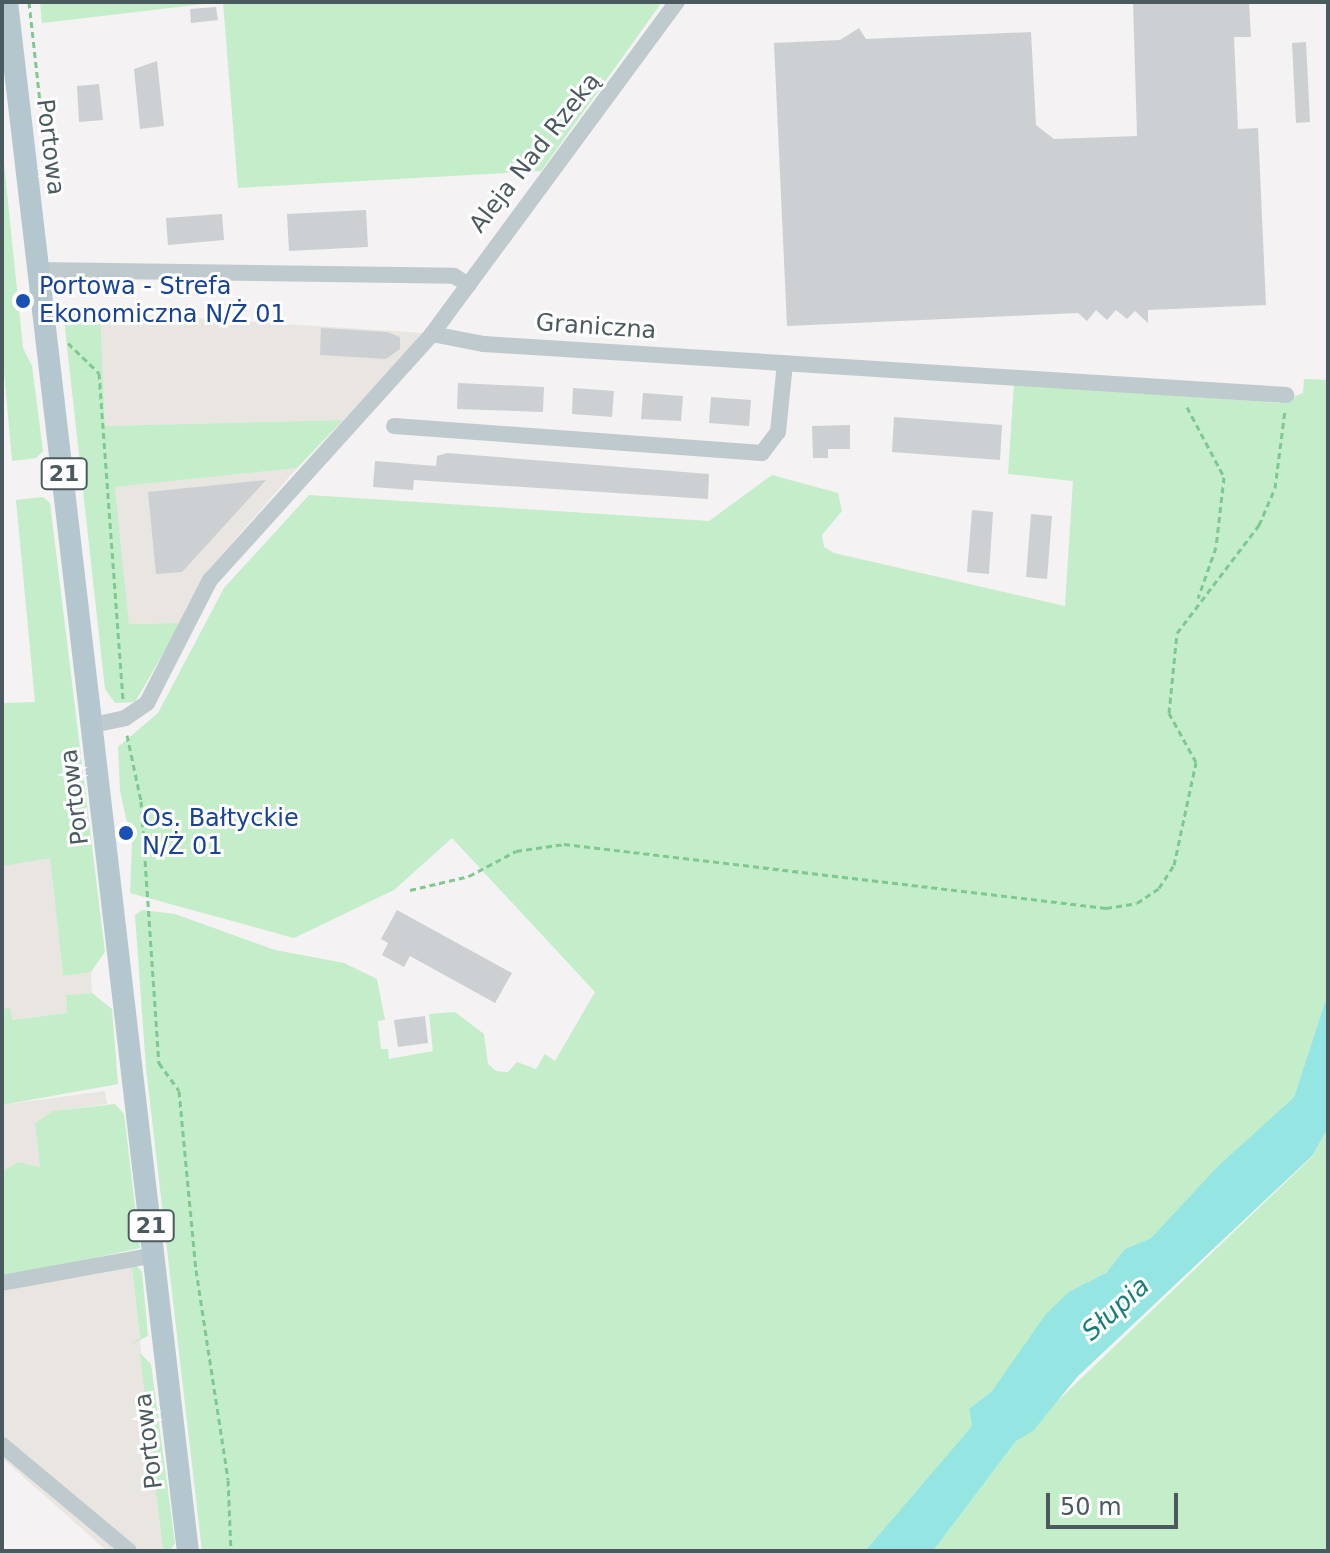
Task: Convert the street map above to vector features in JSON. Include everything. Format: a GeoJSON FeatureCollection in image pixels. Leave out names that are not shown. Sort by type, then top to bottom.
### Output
{"type":"FeatureCollection","features":[{"type":"Feature","properties":{"kind":"main road","name":"Portowa"},"geometry":{"type":"LineString","coordinates":[[7,2],[11,37],[9,88],[39,270],[188,1551]]}},
{"type":"Feature","properties":{"kind":"street","name":"Aleja Nad Rzeką"},"geometry":{"type":"LineString","coordinates":[[432,334],[677,2]]}},
{"type":"Feature","properties":{"kind":"street"},"geometry":{"type":"LineString","coordinates":[[39,270],[454,276],[469,285]]}},
{"type":"Feature","properties":{"kind":"street"},"geometry":{"type":"LineString","coordinates":[[93,725],[125,718],[155,693],[218,568],[432,334]]}},
{"type":"Feature","properties":{"kind":"street","name":"Graniczna"},"geometry":{"type":"LineString","coordinates":[[432,334],[484,344],[1286,395]]}},
{"type":"Feature","properties":{"kind":"street"},"geometry":{"type":"LineString","coordinates":[[394,426],[762,453],[778,432],[785,363]]}},
{"type":"Feature","properties":{"kind":"street"},"geometry":{"type":"LineString","coordinates":[[2,1283],[154,1255]]}},
{"type":"Feature","properties":{"kind":"street"},"geometry":{"type":"LineString","coordinates":[[2,1445],[129,1551]]}},
{"type":"Feature","properties":{"kind":"path"},"geometry":{"type":"LineString","coordinates":[[64,336],[99,373],[125,718],[141,801],[159,1063],[179,1091],[196,1270],[228,1480],[231,1551]]}},
{"type":"Feature","properties":{"kind":"path"},"geometry":{"type":"LineString","coordinates":[[1168,387],[1197,417],[1224,477],[1216,547],[1197,599]]}},
{"type":"Feature","properties":{"kind":"path"},"geometry":{"type":"LineString","coordinates":[[410,890],[469,876],[516,851],[564,844],[1106,908],[1137,903],[1166,881],[1184,840],[1196,762],[1169,713],[1168,693],[1177,633],[1197,599],[1259,525],[1275,488],[1286,395]]}},
{"type":"Feature","properties":{"kind":"shaded area"},"geometry":{"type":"Polygon","coordinates":[[[100,312],[423,333],[343,420],[105,426],[100,312]]]}},
{"type":"Feature","properties":{"kind":"shaded area"},"geometry":{"type":"Polygon","coordinates":[[[297,468],[204,575],[181,623],[129,624],[115,487],[297,468]]]}},
{"type":"Feature","properties":{"kind":"shaded area"},"geometry":{"type":"Polygon","coordinates":[[[49,849],[63,976],[91,972],[92,993],[66,995],[67,1013],[2,1021],[2,855],[49,849]]]}},
{"type":"Feature","properties":{"kind":"shaded area"},"geometry":{"type":"Polygon","coordinates":[[[105,1091],[107,1104],[53,1111],[35,1123],[41,1167],[18,1162],[2,1171],[2,1105],[105,1091]]]}},
{"type":"Feature","properties":{"kind":"shaded area"},"geometry":{"type":"Polygon","coordinates":[[[121,1265],[132,1268],[163,1551],[107,1551],[2,1458],[2,1288],[121,1265]]]}},
{"type":"Feature","properties":{"kind":"green space"},"geometry":{"type":"Polygon","coordinates":[[[40,2],[221,2],[42,23],[40,2]]]}},
{"type":"Feature","properties":{"kind":"green space"},"geometry":{"type":"Polygon","coordinates":[[[223,2],[662,2],[541,171],[238,188],[223,2]]]}},
{"type":"Feature","properties":{"kind":"green space"},"geometry":{"type":"Polygon","coordinates":[[[2,144],[23,348],[32,366],[43,451],[36,458],[12,461],[2,349],[2,144]]]}},
{"type":"Feature","properties":{"kind":"green space"},"geometry":{"type":"Polygon","coordinates":[[[63,310],[100,312],[105,426],[343,420],[297,468],[115,487],[129,624],[181,623],[135,702],[115,703],[105,689],[63,310]]]}},
{"type":"Feature","properties":{"kind":"green space"},"geometry":{"type":"Polygon","coordinates":[[[1304,379],[1328,380],[1328,993],[1294,1097],[1217,1167],[1151,1238],[1125,1249],[1106,1273],[1070,1291],[992,1391],[969,1409],[972,1426],[865,1551],[202,1551],[146,1068],[135,915],[142,910],[175,914],[275,950],[344,963],[377,979],[385,1020],[378,1021],[381,1049],[388,1049],[389,1059],[433,1051],[429,1014],[455,1012],[484,1034],[488,1064],[496,1071],[508,1072],[517,1062],[536,1069],[545,1054],[555,1061],[595,992],[452,838],[394,890],[294,938],[130,893],[132,845],[120,791],[118,747],[158,713],[224,588],[309,495],[709,521],[772,475],[838,493],[842,511],[822,535],[824,547],[834,553],[1065,606],[1073,481],[1008,474],[1014,384],[1279,403],[1303,393],[1304,379]]]}},
{"type":"Feature","properties":{"kind":"green space"},"geometry":{"type":"Polygon","coordinates":[[[43,497],[50,503],[105,952],[91,972],[63,976],[50,858],[2,866],[2,703],[35,702],[16,500],[43,497]]]}},
{"type":"Feature","properties":{"kind":"green space"},"geometry":{"type":"Polygon","coordinates":[[[92,993],[112,1009],[118,1084],[2,1105],[2,1009],[10,1008],[12,1020],[67,1013],[66,995],[92,993]]]}},
{"type":"Feature","properties":{"kind":"green space"},"geometry":{"type":"Polygon","coordinates":[[[115,1104],[124,1114],[140,1248],[2,1278],[2,1171],[18,1162],[40,1167],[35,1123],[53,1111],[115,1104]]]}},
{"type":"Feature","properties":{"kind":"green space"},"geometry":{"type":"Polygon","coordinates":[[[1328,1128],[1328,1551],[933,1551],[1016,1441],[1313,1156],[1328,1128]]]}},
{"type":"Feature","properties":{"kind":"green space"},"geometry":{"type":"Polygon","coordinates":[[[136,1265],[142,1272],[148,1336],[130,1345],[140,1338],[132,1269],[125,1266],[136,1265]]]}},
{"type":"Feature","properties":{"kind":"green space"},"geometry":{"type":"Polygon","coordinates":[[[140,1353],[151,1364],[175,1543],[170,1551],[163,1551],[140,1353]]]}},
{"type":"Feature","properties":{"kind":"water","name":"Słupia"},"geometry":{"type":"Polygon","coordinates":[[[1328,993],[1328,1128],[1313,1155],[1077,1377],[1033,1431],[1016,1441],[933,1551],[865,1551],[972,1426],[969,1409],[992,1391],[1046,1314],[1070,1291],[1106,1273],[1125,1249],[1151,1238],[1217,1167],[1294,1097],[1328,993]]]}},
{"type":"Feature","properties":{"kind":"building"},"geometry":{"type":"Polygon","coordinates":[[[1133,2],[1249,2],[1251,37],[1234,37],[1238,129],[1258,128],[1266,305],[1148,310],[1148,323],[1135,311],[1127,319],[1116,310],[1107,320],[1096,310],[1087,321],[1078,313],[787,326],[774,43],[840,40],[859,28],[866,39],[1031,32],[1036,125],[1054,139],[1137,136],[1133,2]]]}},
{"type":"Feature","properties":{"kind":"building"},"geometry":{"type":"Polygon","coordinates":[[[216,7],[218,20],[191,23],[190,9],[216,7]]]}},
{"type":"Feature","properties":{"kind":"building"},"geometry":{"type":"Polygon","coordinates":[[[1306,42],[1310,122],[1296,123],[1292,43],[1306,42]]]}},
{"type":"Feature","properties":{"kind":"building"},"geometry":{"type":"Polygon","coordinates":[[[157,61],[164,126],[140,129],[134,69],[157,61]]]}},
{"type":"Feature","properties":{"kind":"building"},"geometry":{"type":"Polygon","coordinates":[[[99,84],[103,120],[79,122],[77,86],[99,84]]]}},
{"type":"Feature","properties":{"kind":"building"},"geometry":{"type":"Polygon","coordinates":[[[366,210],[368,247],[289,251],[287,214],[366,210]]]}},
{"type":"Feature","properties":{"kind":"building"},"geometry":{"type":"Polygon","coordinates":[[[222,214],[224,240],[168,245],[166,218],[222,214]]]}},
{"type":"Feature","properties":{"kind":"building"},"geometry":{"type":"Polygon","coordinates":[[[321,328],[387,332],[400,337],[400,349],[386,359],[320,355],[321,328]]]}},
{"type":"Feature","properties":{"kind":"building"},"geometry":{"type":"Polygon","coordinates":[[[458,383],[544,387],[543,412],[457,409],[458,383]]]}},
{"type":"Feature","properties":{"kind":"building"},"geometry":{"type":"Polygon","coordinates":[[[573,388],[614,391],[612,417],[572,414],[573,388]]]}},
{"type":"Feature","properties":{"kind":"building"},"geometry":{"type":"Polygon","coordinates":[[[643,393],[683,396],[681,421],[641,419],[643,393]]]}},
{"type":"Feature","properties":{"kind":"building"},"geometry":{"type":"Polygon","coordinates":[[[711,397],[751,400],[749,426],[709,423],[711,397]]]}},
{"type":"Feature","properties":{"kind":"building"},"geometry":{"type":"Polygon","coordinates":[[[894,417],[1002,425],[1000,460],[892,452],[894,417]]]}},
{"type":"Feature","properties":{"kind":"building"},"geometry":{"type":"Polygon","coordinates":[[[850,425],[850,449],[828,449],[828,458],[813,458],[812,426],[850,425]]]}},
{"type":"Feature","properties":{"kind":"building"},"geometry":{"type":"Polygon","coordinates":[[[447,453],[709,474],[708,499],[414,480],[413,490],[373,487],[375,461],[436,466],[437,456],[447,453]]]}},
{"type":"Feature","properties":{"kind":"building"},"geometry":{"type":"Polygon","coordinates":[[[266,480],[182,572],[156,574],[148,492],[266,480]]]}},
{"type":"Feature","properties":{"kind":"building"},"geometry":{"type":"Polygon","coordinates":[[[972,510],[993,512],[989,574],[967,572],[972,510]]]}},
{"type":"Feature","properties":{"kind":"building"},"geometry":{"type":"Polygon","coordinates":[[[1031,514],[1052,516],[1047,579],[1026,577],[1031,514]]]}},
{"type":"Feature","properties":{"kind":"building"},"geometry":{"type":"Polygon","coordinates":[[[397,910],[512,973],[495,1003],[410,956],[404,967],[382,955],[388,943],[381,939],[397,910]]]}},
{"type":"Feature","properties":{"kind":"building"},"geometry":{"type":"Polygon","coordinates":[[[425,1016],[428,1043],[398,1047],[394,1020],[425,1016]]]}},
{"type":"Feature","properties":{"kind":"place","name":"Portowa - Strefa Ekonomiczna N/Ż 01"},"geometry":{"type":"Point","coordinates":[23,301]}},
{"type":"Feature","properties":{"kind":"place","name":"Os. Bałtyckie N/Ż 01"},"geometry":{"type":"Point","coordinates":[126,833]}}]}
